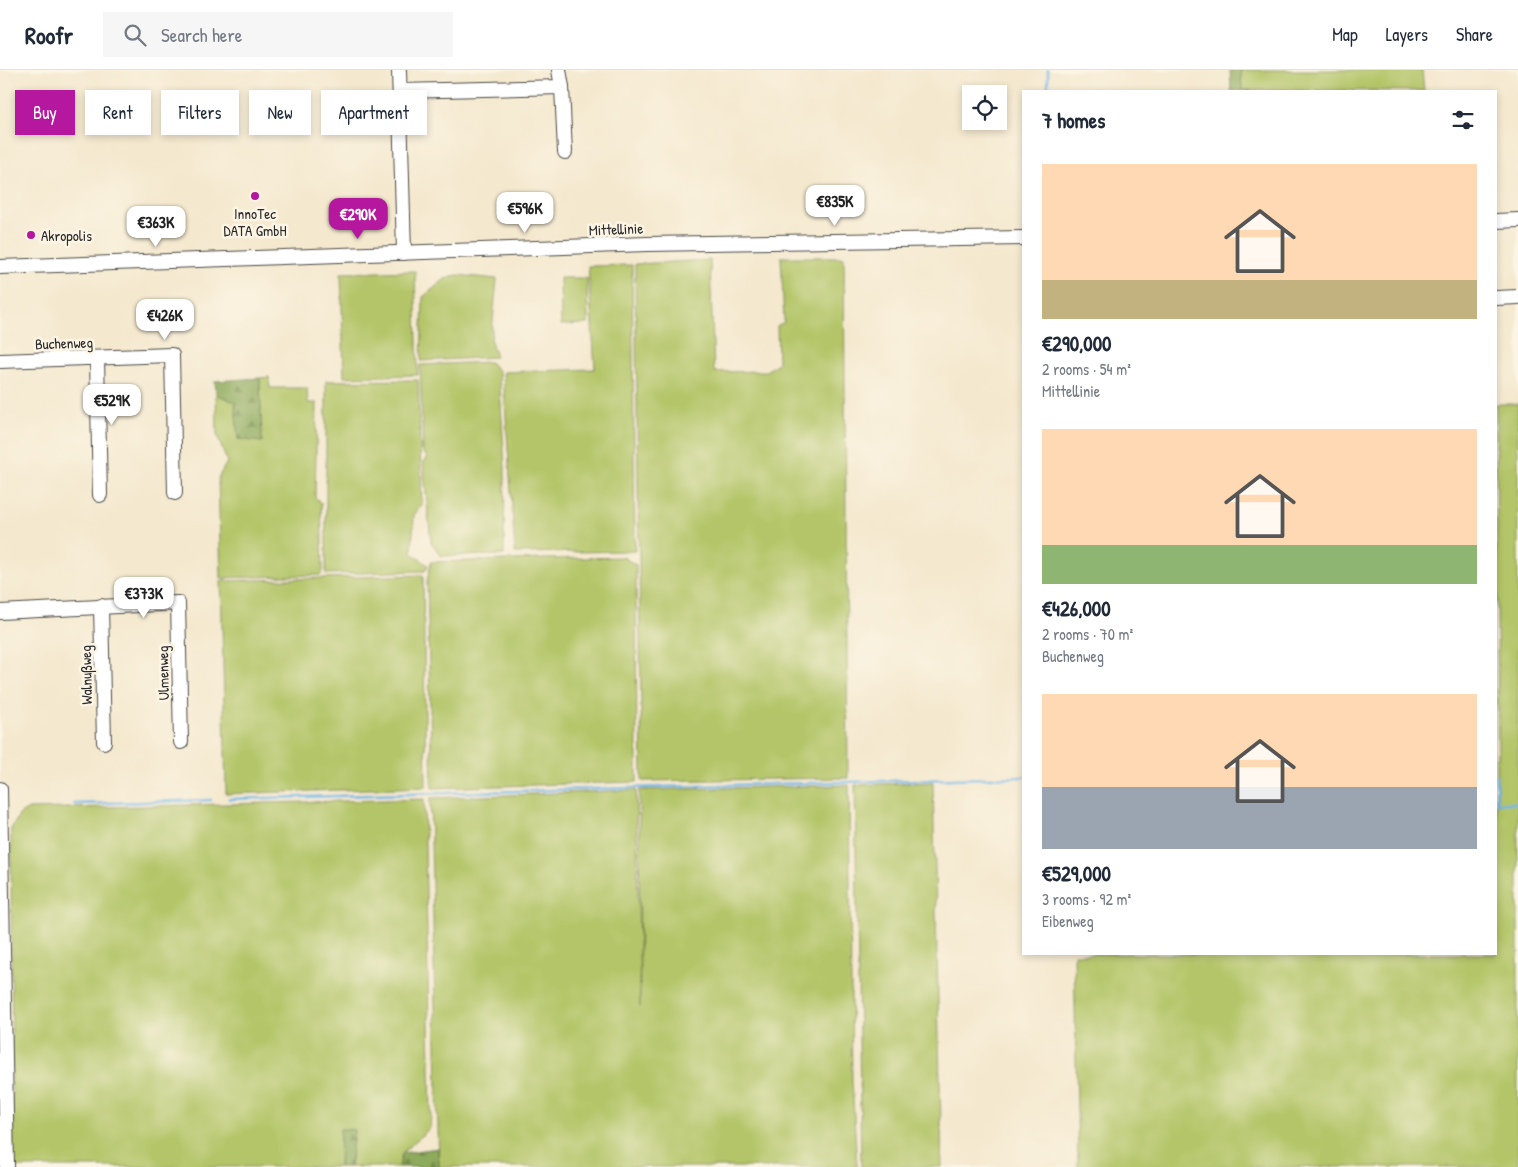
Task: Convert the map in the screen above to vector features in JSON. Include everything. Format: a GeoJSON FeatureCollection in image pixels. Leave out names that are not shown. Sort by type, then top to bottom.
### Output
{"type":"FeatureCollection","features":[{"type":"Feature","properties":{"kind":"street"},"geometry":{"type":"LineString","coordinates":[[400,70],[400,90]]}},
{"type":"Feature","properties":{"kind":"street"},"geometry":{"type":"LineString","coordinates":[[559,70],[562,86],[565,152]]}},
{"type":"Feature","properties":{"kind":"street"},"geometry":{"type":"LineString","coordinates":[[427,90],[562,86]]}},
{"type":"Feature","properties":{"kind":"street"},"geometry":{"type":"LineString","coordinates":[[401,135],[404,253]]}},
{"type":"Feature","properties":{"kind":"street"},"geometry":{"type":"LineString","coordinates":[[1497,221],[1518,220]]}},
{"type":"Feature","properties":{"kind":"street","name":"Mittellinie"},"geometry":{"type":"LineString","coordinates":[[0,267],[647,244],[1022,238]]}},
{"type":"Feature","properties":{"kind":"street"},"geometry":{"type":"LineString","coordinates":[[1497,298],[1518,297]]}},
{"type":"Feature","properties":{"kind":"street","name":"Buchenweg"},"geometry":{"type":"LineString","coordinates":[[0,361],[172,355],[175,493]]}},
{"type":"Feature","properties":{"kind":"street"},"geometry":{"type":"LineString","coordinates":[[97,358],[100,495]]}},
{"type":"Feature","properties":{"kind":"street","name":"Ulmenweg"},"geometry":{"type":"LineString","coordinates":[[0,612],[178,603],[181,742]]}},
{"type":"Feature","properties":{"kind":"street","name":"Walnußweg"},"geometry":{"type":"LineString","coordinates":[[101,606],[104,742]]}},
{"type":"Feature","properties":{"kind":"street"},"geometry":{"type":"LineString","coordinates":[[0,790],[2,1064],[6,1167]]}},
{"type":"Feature","properties":{"kind":"green space"},"geometry":{"type":"Polygon","coordinates":[[[1230,70],[1241,70],[1242,90],[1231,90],[1230,70]]]}},
{"type":"Feature","properties":{"kind":"green space"},"geometry":{"type":"Polygon","coordinates":[[[1241,70],[1422,70],[1424,90],[1242,90],[1241,70]]]}},
{"type":"Feature","properties":{"kind":"green space"},"geometry":{"type":"Polygon","coordinates":[[[781,257],[844,257],[848,778],[642,781],[635,264],[710,260],[714,372],[766,371],[778,363],[777,326],[784,322],[781,257]]]}},
{"type":"Feature","properties":{"kind":"green space"},"geometry":{"type":"Polygon","coordinates":[[[632,265],[635,551],[515,553],[503,372],[595,369],[588,266],[632,265]]]}},
{"type":"Feature","properties":{"kind":"green space"},"geometry":{"type":"Polygon","coordinates":[[[415,271],[418,375],[344,377],[341,273],[415,271]]]}},
{"type":"Feature","properties":{"kind":"green space"},"geometry":{"type":"Polygon","coordinates":[[[457,275],[497,279],[491,341],[496,357],[421,361],[423,297],[445,279],[457,275]]]}},
{"type":"Feature","properties":{"kind":"green space"},"geometry":{"type":"Polygon","coordinates":[[[560,278],[587,278],[588,324],[561,325],[560,278]]]}},
{"type":"Feature","properties":{"kind":"green space"},"geometry":{"type":"Polygon","coordinates":[[[490,362],[499,372],[505,469],[504,555],[441,556],[431,542],[423,463],[428,457],[423,453],[420,365],[490,362]]]}},
{"type":"Feature","properties":{"kind":"green space"},"geometry":{"type":"Polygon","coordinates":[[[269,377],[270,388],[307,388],[308,403],[317,403],[315,497],[321,503],[323,572],[320,575],[221,578],[218,478],[227,462],[217,435],[216,394],[235,402],[238,439],[262,442],[260,378],[269,377]]]}},
{"type":"Feature","properties":{"kind":"green space"},"geometry":{"type":"Polygon","coordinates":[[[260,378],[262,442],[238,439],[235,402],[216,394],[215,381],[260,378]]]}},
{"type":"Feature","properties":{"kind":"green space"},"geometry":{"type":"Polygon","coordinates":[[[418,380],[422,505],[414,515],[412,553],[428,565],[425,571],[326,574],[326,381],[418,380]]]}},
{"type":"Feature","properties":{"kind":"green space"},"geometry":{"type":"Polygon","coordinates":[[[1497,404],[1518,404],[1518,1167],[1078,1167],[1074,955],[1497,955],[1497,404]]]}},
{"type":"Feature","properties":{"kind":"green space"},"geometry":{"type":"Polygon","coordinates":[[[623,557],[636,565],[637,782],[432,788],[427,581],[431,562],[623,557]]]}},
{"type":"Feature","properties":{"kind":"green space"},"geometry":{"type":"Polygon","coordinates":[[[423,575],[426,787],[226,794],[221,581],[423,575]]]}},
{"type":"Feature","properties":{"kind":"green space"},"geometry":{"type":"Polygon","coordinates":[[[933,782],[942,1167],[861,1167],[855,785],[933,782]]]}},
{"type":"Feature","properties":{"kind":"green space"},"geometry":{"type":"Polygon","coordinates":[[[849,785],[852,1081],[857,1167],[439,1167],[430,798],[636,790],[640,1007],[639,790],[849,785]]]}},
{"type":"Feature","properties":{"kind":"green space"},"geometry":{"type":"Polygon","coordinates":[[[424,799],[430,1128],[402,1153],[399,1167],[350,1167],[354,1130],[341,1129],[339,1167],[12,1167],[11,829],[20,814],[29,809],[424,799]]]}},
{"type":"Feature","properties":{"kind":"green space"},"geometry":{"type":"Polygon","coordinates":[[[340,1129],[354,1130],[350,1167],[339,1167],[340,1129]]]}},
{"type":"Feature","properties":{"kind":"green space"},"geometry":{"type":"Polygon","coordinates":[[[438,1148],[439,1167],[399,1167],[402,1153],[438,1148]]]}},
{"type":"Feature","properties":{"kind":"waterway"},"geometry":{"type":"LineString","coordinates":[[1048,70],[1048,90]]}},
{"type":"Feature","properties":{"kind":"waterway"},"geometry":{"type":"LineString","coordinates":[[229,799],[1022,777]]}},
{"type":"Feature","properties":{"kind":"waterway"},"geometry":{"type":"LineString","coordinates":[[74,804],[211,800]]}},
{"type":"Feature","properties":{"kind":"waterway"},"geometry":{"type":"LineString","coordinates":[[1497,803],[1518,803]]}},
{"type":"Feature","properties":{"kind":"place","name":"InnoTec DATA GmbH"},"geometry":{"type":"Point","coordinates":[255,196]}},
{"type":"Feature","properties":{"kind":"place","name":"Akropolis"},"geometry":{"type":"Point","coordinates":[31,235]}}]}
